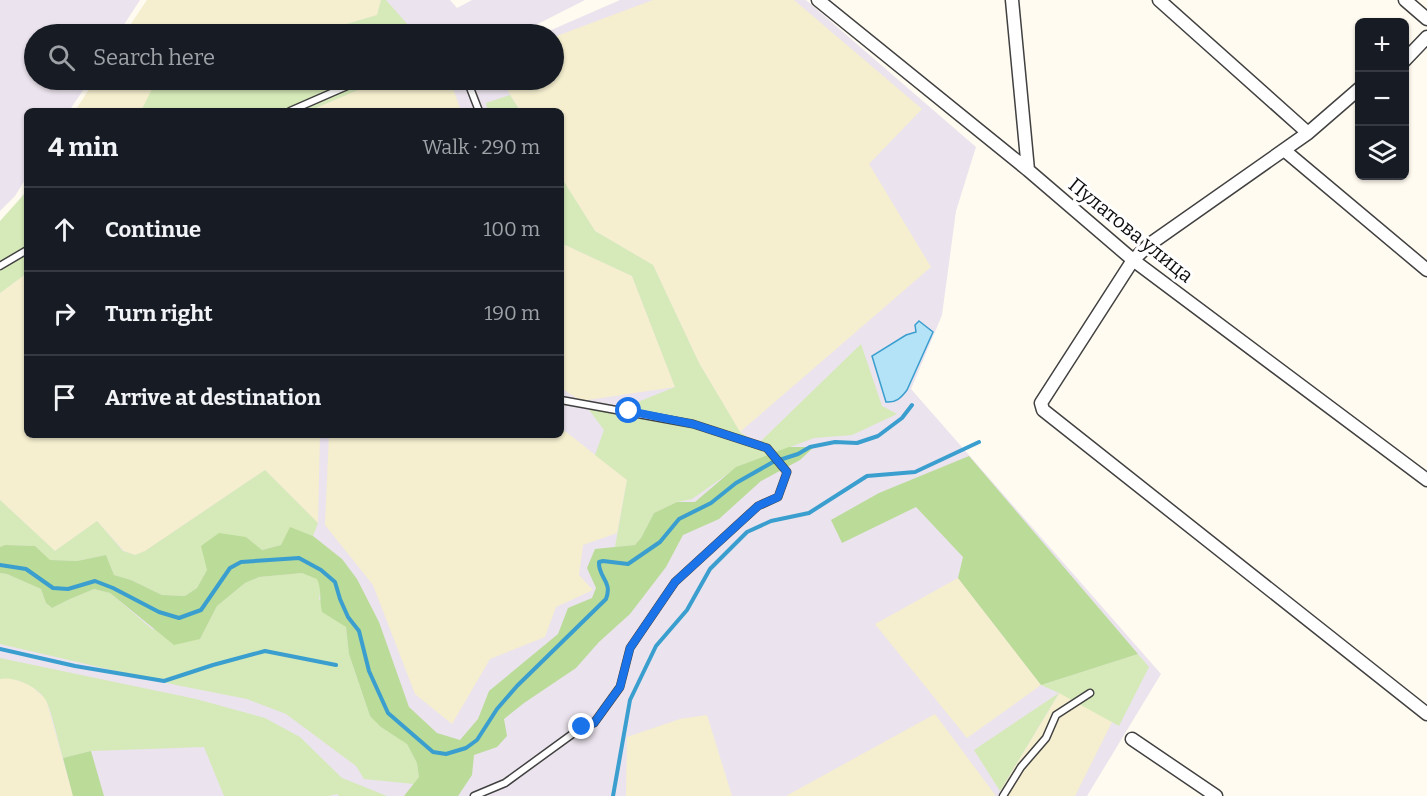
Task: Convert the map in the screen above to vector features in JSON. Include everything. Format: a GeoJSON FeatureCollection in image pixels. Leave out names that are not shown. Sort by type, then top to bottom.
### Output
{"type":"FeatureCollection","features":[{"type":"Feature","properties":{"kind":"street","name":"Пулатова улица"},"geometry":{"type":"LineString","coordinates":[[818,0],[1133,260],[1427,480]]}},
{"type":"Feature","properties":{"kind":"street"},"geometry":{"type":"LineString","coordinates":[[1012,0],[1028,171]]}},
{"type":"Feature","properties":{"kind":"street"},"geometry":{"type":"LineString","coordinates":[[1159,0],[1308,133]]}},
{"type":"Feature","properties":{"kind":"street"},"geometry":{"type":"LineString","coordinates":[[1405,0],[1427,19]]}},
{"type":"Feature","properties":{"kind":"street"},"geometry":{"type":"LineString","coordinates":[[1409,57],[1427,37]]}},
{"type":"Feature","properties":{"kind":"street"},"geometry":{"type":"LineString","coordinates":[[1416,49],[1427,58]]}},
{"type":"Feature","properties":{"kind":"street"},"geometry":{"type":"LineString","coordinates":[[1355,92],[1308,133],[1150,244],[1133,260],[1041,403],[1043,410],[1427,714]]}},
{"type":"Feature","properties":{"kind":"street"},"geometry":{"type":"LineString","coordinates":[[1284,150],[1427,270]]}},
{"type":"Feature","properties":{"kind":"street"},"geometry":{"type":"LineString","coordinates":[[1132,739],[1216,796]]}},
{"type":"Feature","properties":{"kind":"lane"},"geometry":{"type":"LineString","coordinates":[[297,108],[338,90]]}},
{"type":"Feature","properties":{"kind":"lane"},"geometry":{"type":"LineString","coordinates":[[471,90],[478,108]]}},
{"type":"Feature","properties":{"kind":"lane"},"geometry":{"type":"LineString","coordinates":[[0,266],[24,252]]}},
{"type":"Feature","properties":{"kind":"lane"},"geometry":{"type":"LineString","coordinates":[[474,796],[505,783],[582,727],[594,723],[620,687],[630,648],[675,582],[758,506],[778,497],[787,472],[767,448],[693,424],[564,401]]}},
{"type":"Feature","properties":{"kind":"lane"},"geometry":{"type":"LineString","coordinates":[[1003,796],[1021,767],[1046,738],[1056,715],[1090,693]]}},
{"type":"Feature","properties":{"kind":"shaded area"},"geometry":{"type":"Polygon","coordinates":[[[0,0],[140,0],[124,24],[24,24],[24,90],[83,90],[71,108],[24,108],[24,182],[15,196],[0,211],[0,0]]]}},
{"type":"Feature","properties":{"kind":"shaded area"},"geometry":{"type":"Polygon","coordinates":[[[147,0],[381,0],[377,15],[347,24],[131,24],[147,0]]]}},
{"type":"Feature","properties":{"kind":"shaded area"},"geometry":{"type":"Polygon","coordinates":[[[156,0],[450,0],[457,8],[472,0],[585,0],[538,24],[139,24],[156,0]]]}},
{"type":"Feature","properties":{"kind":"shaded area"},"geometry":{"type":"Polygon","coordinates":[[[620,0],[806,0],[976,147],[956,211],[942,315],[911,389],[1161,674],[1087,796],[0,796],[0,224],[24,194],[24,438],[564,438],[564,108],[83,108],[95,90],[564,90],[564,24],[620,0]]]}},
{"type":"Feature","properties":{"kind":"shaded area"},"geometry":{"type":"Polygon","coordinates":[[[653,0],[794,0],[922,109],[869,164],[931,267],[740,432],[699,363],[653,265],[595,231],[564,182],[564,108],[518,108],[508,91],[564,90],[564,33],[653,0]]]}},
{"type":"Feature","properties":{"kind":"shaded area"},"geometry":{"type":"Polygon","coordinates":[[[89,90],[152,90],[143,108],[77,108],[89,90]]]}},
{"type":"Feature","properties":{"kind":"shaded area"},"geometry":{"type":"Polygon","coordinates":[[[358,90],[454,90],[460,108],[316,108],[358,90]]]}},
{"type":"Feature","properties":{"kind":"shaded area"},"geometry":{"type":"Polygon","coordinates":[[[564,244],[632,276],[675,387],[581,401],[564,390],[564,244]]]}},
{"type":"Feature","properties":{"kind":"shaded area"},"geometry":{"type":"Polygon","coordinates":[[[24,275],[24,438],[320,438],[318,523],[265,470],[145,551],[135,555],[124,551],[97,521],[55,551],[0,500],[0,293],[24,275]]]}},
{"type":"Feature","properties":{"kind":"shaded area"},"geometry":{"type":"Polygon","coordinates":[[[564,430],[627,480],[617,533],[583,545],[579,575],[593,590],[556,607],[545,637],[490,659],[452,724],[415,694],[373,585],[325,525],[329,438],[564,438],[564,430]]]}},
{"type":"Feature","properties":{"kind":"shaded area"},"geometry":{"type":"Polygon","coordinates":[[[958,578],[1041,685],[967,738],[875,624],[958,578]]]}},
{"type":"Feature","properties":{"kind":"shaded area"},"geometry":{"type":"Polygon","coordinates":[[[8,677],[30,685],[46,699],[73,796],[0,796],[0,679],[8,677]]]}},
{"type":"Feature","properties":{"kind":"shaded area"},"geometry":{"type":"Polygon","coordinates":[[[1060,692],[1112,722],[1075,796],[1006,796],[1000,791],[1060,692]]]}},
{"type":"Feature","properties":{"kind":"shaded area"},"geometry":{"type":"Polygon","coordinates":[[[935,714],[996,796],[786,796],[935,714]]]}},
{"type":"Feature","properties":{"kind":"shaded area"},"geometry":{"type":"Polygon","coordinates":[[[707,715],[732,796],[626,796],[627,737],[680,719],[707,715]]]}},
{"type":"Feature","properties":{"kind":"green space"},"geometry":{"type":"Polygon","coordinates":[[[381,0],[386,0],[407,24],[347,24],[377,15],[381,0]]]}},
{"type":"Feature","properties":{"kind":"green space"},"geometry":{"type":"Polygon","coordinates":[[[152,90],[358,90],[316,108],[142,108],[152,90]]]}},
{"type":"Feature","properties":{"kind":"green space"},"geometry":{"type":"Polygon","coordinates":[[[510,95],[518,108],[487,108],[486,103],[510,95]]]}},
{"type":"Feature","properties":{"kind":"green space"},"geometry":{"type":"Polygon","coordinates":[[[564,182],[595,231],[653,265],[699,363],[740,432],[758,444],[861,344],[882,406],[897,414],[852,435],[814,438],[739,466],[692,499],[677,502],[654,513],[635,545],[615,547],[627,480],[595,455],[604,430],[587,407],[618,410],[675,387],[632,276],[564,244],[564,182]]]}},
{"type":"Feature","properties":{"kind":"green space"},"geometry":{"type":"Polygon","coordinates":[[[24,194],[24,275],[0,293],[0,221],[24,194]]]}},
{"type":"Feature","properties":{"kind":"green space"},"geometry":{"type":"Polygon","coordinates":[[[789,447],[814,447],[800,460],[761,481],[719,519],[683,535],[666,567],[630,614],[599,642],[576,668],[504,719],[507,736],[497,747],[474,755],[472,775],[458,796],[404,796],[419,777],[417,763],[407,744],[381,727],[370,716],[349,654],[346,627],[322,612],[317,579],[302,573],[259,577],[245,583],[217,606],[200,639],[174,645],[110,593],[94,589],[52,608],[46,603],[41,589],[0,573],[0,547],[5,545],[35,546],[50,560],[77,561],[106,555],[114,575],[131,580],[162,595],[185,596],[197,588],[207,570],[201,546],[219,533],[246,537],[262,550],[281,545],[290,527],[313,536],[342,559],[357,579],[379,622],[409,707],[437,733],[460,740],[478,719],[489,691],[558,634],[568,608],[592,598],[596,588],[587,568],[595,549],[635,545],[654,513],[677,502],[695,502],[736,467],[789,447]]]}},
{"type":"Feature","properties":{"kind":"green space"},"geometry":{"type":"Polygon","coordinates":[[[969,456],[1138,654],[1041,685],[958,578],[963,557],[916,507],[842,543],[831,520],[879,493],[969,456]]]}},
{"type":"Feature","properties":{"kind":"green space"},"geometry":{"type":"Polygon","coordinates":[[[265,470],[318,523],[313,536],[291,528],[281,545],[261,550],[246,537],[207,570],[197,588],[185,596],[162,595],[131,580],[114,575],[106,555],[77,561],[49,560],[35,546],[5,545],[0,547],[0,500],[55,551],[97,521],[123,551],[135,555],[145,551],[265,470]]]}},
{"type":"Feature","properties":{"kind":"green space"},"geometry":{"type":"Polygon","coordinates":[[[0,573],[41,589],[46,603],[52,608],[94,589],[110,593],[152,629],[200,639],[217,606],[245,583],[259,577],[302,573],[319,578],[321,587],[319,599],[346,627],[349,654],[370,716],[407,744],[417,763],[419,777],[414,784],[364,779],[356,766],[286,714],[247,699],[0,644],[0,573]]]}},
{"type":"Feature","properties":{"kind":"green space"},"geometry":{"type":"Polygon","coordinates":[[[1138,654],[1149,667],[1119,726],[1041,685],[1138,654]]]}},
{"type":"Feature","properties":{"kind":"green space"},"geometry":{"type":"Polygon","coordinates":[[[0,658],[196,699],[265,718],[300,737],[342,778],[387,796],[339,796],[337,794],[328,796],[224,796],[204,747],[92,751],[63,758],[45,699],[37,690],[25,683],[6,678],[0,679],[0,658]]]}},
{"type":"Feature","properties":{"kind":"green space"},"geometry":{"type":"Polygon","coordinates":[[[1059,693],[1000,791],[974,750],[1059,693]]]}},
{"type":"Feature","properties":{"kind":"green space"},"geometry":{"type":"Polygon","coordinates":[[[91,751],[104,796],[73,796],[63,758],[91,751]]]}},
{"type":"Feature","properties":{"kind":"water"},"geometry":{"type":"Polygon","coordinates":[[[919,321],[933,332],[907,390],[893,402],[886,402],[872,356],[906,335],[916,332],[915,325],[919,321]]]}},
{"type":"Feature","properties":{"kind":"waterway"},"geometry":{"type":"LineString","coordinates":[[0,565],[26,569],[53,588],[68,589],[95,581],[159,612],[179,618],[201,610],[230,568],[241,562],[299,558],[321,570],[335,582],[348,617],[359,631],[369,671],[388,713],[433,752],[446,754],[466,748],[477,740],[497,709],[517,686],[606,599],[608,588],[599,562],[628,564],[660,542],[679,519],[711,503],[736,483],[773,462],[798,454],[810,447],[835,442],[857,443],[878,436],[902,418],[912,405]]}},
{"type":"Feature","properties":{"kind":"waterway"},"geometry":{"type":"LineString","coordinates":[[613,796],[630,700],[656,646],[687,610],[710,569],[747,532],[771,521],[809,513],[867,476],[915,472],[979,442]]}},
{"type":"Feature","properties":{"kind":"waterway"},"geometry":{"type":"LineString","coordinates":[[0,649],[75,666],[164,681],[265,651],[336,665]]}},
{"type":"Feature","properties":{"kind":"route"},"geometry":{"type":"LineString","coordinates":[[582,727],[594,723],[620,687],[630,648],[675,582],[758,506],[778,497],[787,472],[767,448],[693,424],[629,411]]}}]}
